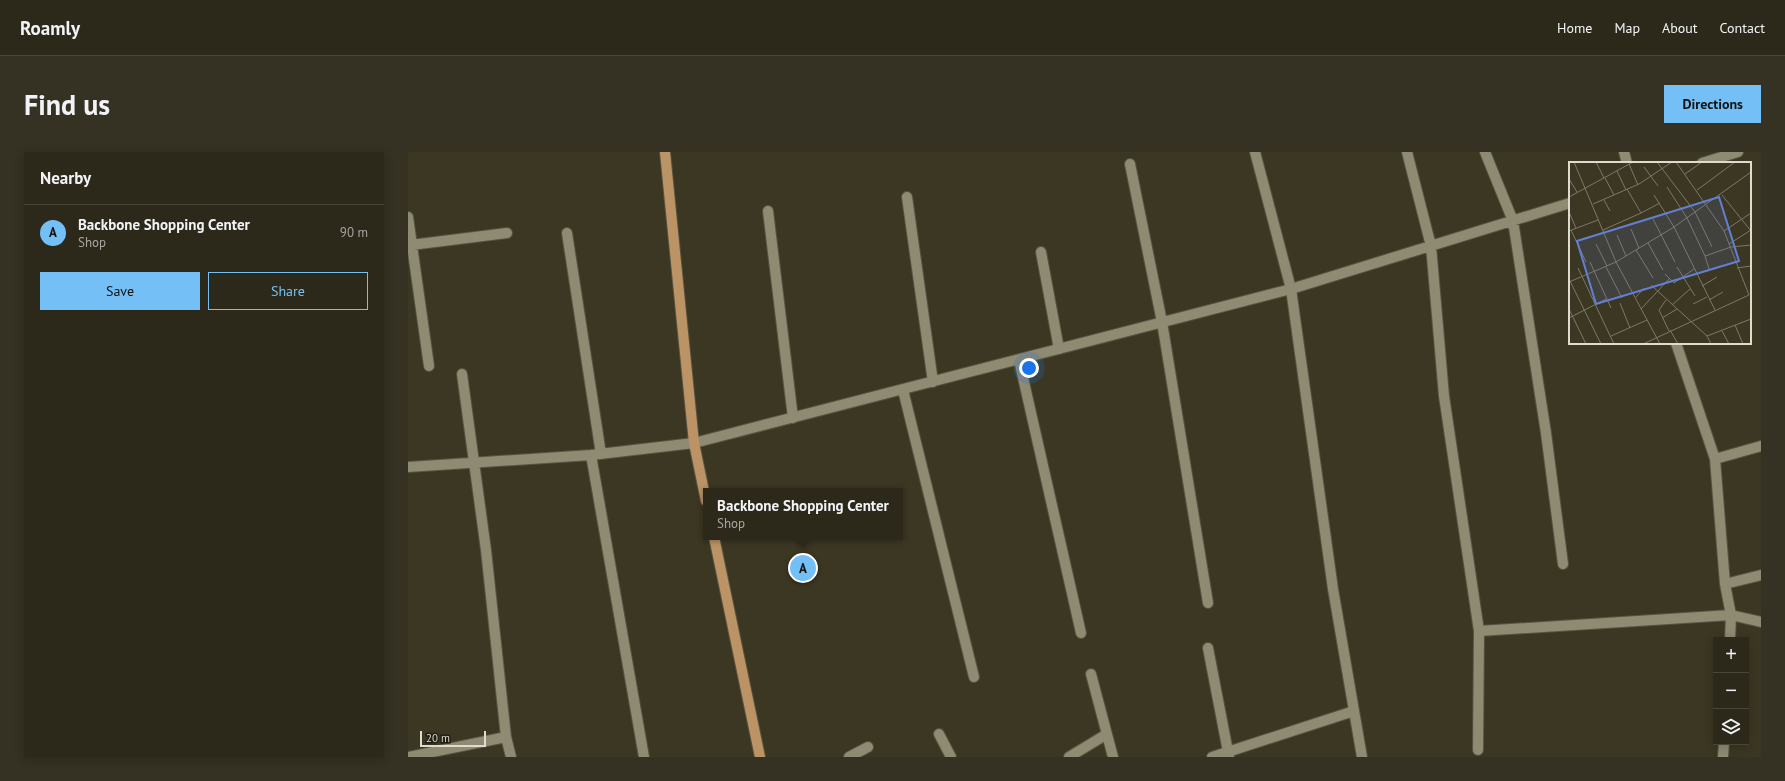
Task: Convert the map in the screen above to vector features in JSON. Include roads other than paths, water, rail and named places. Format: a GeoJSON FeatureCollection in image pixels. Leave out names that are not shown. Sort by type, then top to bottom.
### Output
{"type":"FeatureCollection","features":[{"type":"Feature","properties":{"kind":"main road"},"geometry":{"type":"LineString","coordinates":[[665,152],[694,443],[703,488]]}},
{"type":"Feature","properties":{"kind":"main road"},"geometry":{"type":"LineString","coordinates":[[715,540],[760,757]]}},
{"type":"Feature","properties":{"kind":"street"},"geometry":{"type":"LineString","coordinates":[[1256,152],[1291,289],[1333,589],[1362,757]]}},
{"type":"Feature","properties":{"kind":"street"},"geometry":{"type":"LineString","coordinates":[[1407,152],[1431,246],[1444,396],[1479,631],[1478,750]]}},
{"type":"Feature","properties":{"kind":"street"},"geometry":{"type":"LineString","coordinates":[[1485,152],[1513,221],[1546,433],[1563,564]]}},
{"type":"Feature","properties":{"kind":"street"},"geometry":{"type":"LineString","coordinates":[[1624,152],[1627,162]]}},
{"type":"Feature","properties":{"kind":"street"},"geometry":{"type":"LineString","coordinates":[[1705,162],[1738,152]]}},
{"type":"Feature","properties":{"kind":"street"},"geometry":{"type":"LineString","coordinates":[[1130,164],[1162,322],[1208,603]]}},
{"type":"Feature","properties":{"kind":"street"},"geometry":{"type":"LineString","coordinates":[[907,197],[933,382]]}},
{"type":"Feature","properties":{"kind":"street"},"geometry":{"type":"LineString","coordinates":[[408,467],[596,455],[694,443],[1291,289],[1569,203]]}},
{"type":"Feature","properties":{"kind":"street"},"geometry":{"type":"LineString","coordinates":[[768,211],[792,418]]}},
{"type":"Feature","properties":{"kind":"street"},"geometry":{"type":"LineString","coordinates":[[408,217],[429,366]]}},
{"type":"Feature","properties":{"kind":"street"},"geometry":{"type":"LineString","coordinates":[[411,245],[507,233]]}},
{"type":"Feature","properties":{"kind":"street"},"geometry":{"type":"LineString","coordinates":[[567,233],[596,455],[644,757]]}},
{"type":"Feature","properties":{"kind":"street"},"geometry":{"type":"LineString","coordinates":[[1040,252],[1059,349]]}},
{"type":"Feature","properties":{"kind":"street"},"geometry":{"type":"LineString","coordinates":[[1676,344],[1715,459],[1725,584],[1731,615],[1730,637]]}},
{"type":"Feature","properties":{"kind":"street"},"geometry":{"type":"LineString","coordinates":[[1019,360],[1081,633]]}},
{"type":"Feature","properties":{"kind":"street"},"geometry":{"type":"LineString","coordinates":[[462,374],[486,550],[506,737],[511,757]]}},
{"type":"Feature","properties":{"kind":"street"},"geometry":{"type":"LineString","coordinates":[[902,390],[974,677]]}},
{"type":"Feature","properties":{"kind":"street"},"geometry":{"type":"LineString","coordinates":[[1715,459],[1761,446]]}},
{"type":"Feature","properties":{"kind":"street"},"geometry":{"type":"LineString","coordinates":[[1725,584],[1761,575]]}},
{"type":"Feature","properties":{"kind":"street"},"geometry":{"type":"LineString","coordinates":[[1479,631],[1731,615],[1761,622]]}},
{"type":"Feature","properties":{"kind":"street"},"geometry":{"type":"LineString","coordinates":[[1208,648],[1228,755]]}},
{"type":"Feature","properties":{"kind":"street"},"geometry":{"type":"LineString","coordinates":[[1091,674],[1113,757]]}},
{"type":"Feature","properties":{"kind":"street"},"geometry":{"type":"LineString","coordinates":[[1212,757],[1228,755],[1354,711]]}},
{"type":"Feature","properties":{"kind":"street"},"geometry":{"type":"LineString","coordinates":[[939,734],[951,757]]}},
{"type":"Feature","properties":{"kind":"street"},"geometry":{"type":"LineString","coordinates":[[1069,757],[1107,734]]}},
{"type":"Feature","properties":{"kind":"street"},"geometry":{"type":"LineString","coordinates":[[408,757],[506,737]]}},
{"type":"Feature","properties":{"kind":"street"},"geometry":{"type":"LineString","coordinates":[[1723,757],[1724,745]]}},
{"type":"Feature","properties":{"kind":"street"},"geometry":{"type":"LineString","coordinates":[[849,757],[868,747]]}},
{"type":"Feature","properties":{"kind":"place","name":"Backbone Shopping Center"},"geometry":{"type":"Point","coordinates":[803,568]}}]}
